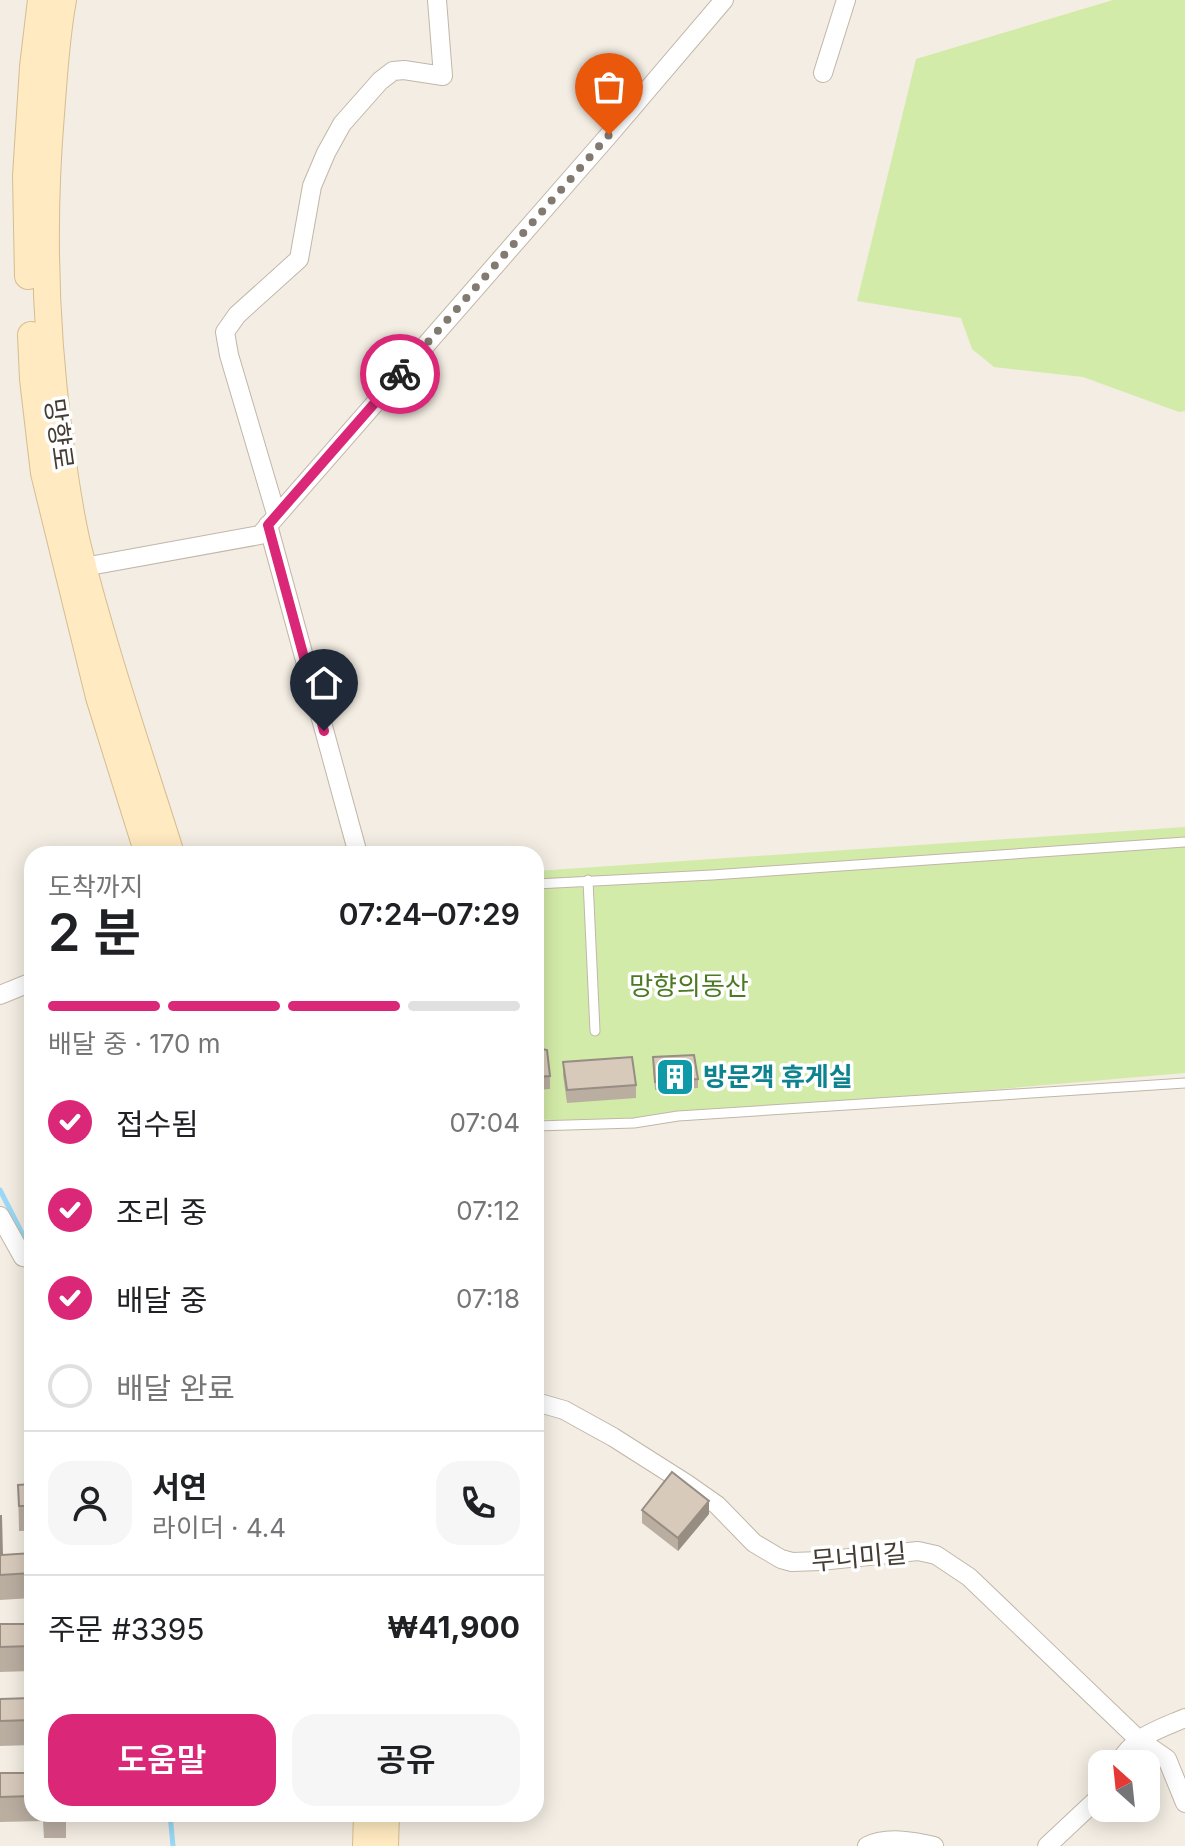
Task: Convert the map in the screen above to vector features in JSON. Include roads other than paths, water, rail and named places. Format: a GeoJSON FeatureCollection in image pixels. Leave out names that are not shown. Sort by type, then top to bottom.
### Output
{"type":"FeatureCollection","features":[{"type":"Feature","properties":{"kind":"main road","name":"망향로"},"geometry":{"type":"LineString","coordinates":[[41,0],[26,176],[33,379],[44,473],[114,673],[168,846]]}},
{"type":"Feature","properties":{"kind":"main road","name":"망향로"},"geometry":{"type":"LineString","coordinates":[[63,0],[48,148],[45,266],[52,385],[75,568],[99,697],[146,846]]}},
{"type":"Feature","properties":{"kind":"main road"},"geometry":{"type":"LineString","coordinates":[[366,1846],[367,1822]]}},
{"type":"Feature","properties":{"kind":"main road"},"geometry":{"type":"LineString","coordinates":[[385,1846],[386,1822]]}},
{"type":"Feature","properties":{"kind":"street"},"geometry":{"type":"LineString","coordinates":[[356,846],[225,332],[237,315],[299,259],[312,186],[342,124],[380,81],[393,71],[443,76],[437,0]]}},
{"type":"Feature","properties":{"kind":"street"},"geometry":{"type":"LineString","coordinates":[[75,568],[260,535],[724,0]]}},
{"type":"Feature","properties":{"kind":"street"},"geometry":{"type":"LineString","coordinates":[[823,73],[846,0]]}},
{"type":"Feature","properties":{"kind":"street"},"geometry":{"type":"LineString","coordinates":[[0,995],[24,985]]}},
{"type":"Feature","properties":{"kind":"street"},"geometry":{"type":"LineString","coordinates":[[0,1216],[24,1257]]}},
{"type":"Feature","properties":{"kind":"street","name":"무너미길"},"geometry":{"type":"LineString","coordinates":[[544,1404],[564,1410],[613,1437],[687,1484],[717,1505],[754,1543],[781,1559],[792,1562],[820,1561],[918,1551],[936,1555],[969,1577],[1138,1739],[1167,1759],[1185,1803]]}},
{"type":"Feature","properties":{"kind":"street"},"geometry":{"type":"LineString","coordinates":[[1128,1750],[1138,1739],[1185,1718]]}},
{"type":"Feature","properties":{"kind":"street"},"geometry":{"type":"LineString","coordinates":[[1047,1846],[1088,1808]]}},
{"type":"Feature","properties":{"kind":"street"},"geometry":{"type":"LineString","coordinates":[[867,1846],[875,1842],[908,1840],[934,1846]]}},
{"type":"Feature","properties":{"kind":"lane"},"geometry":{"type":"LineString","coordinates":[[544,883],[712,875],[1185,842]]}},
{"type":"Feature","properties":{"kind":"lane"},"geometry":{"type":"LineString","coordinates":[[588,880],[595,1031]]}},
{"type":"Feature","properties":{"kind":"lane"},"geometry":{"type":"LineString","coordinates":[[544,1126],[634,1123],[678,1116],[1185,1083]]}},
{"type":"Feature","properties":{"kind":"waterway"},"geometry":{"type":"LineString","coordinates":[[0,1190],[24,1237]]}},
{"type":"Feature","properties":{"kind":"waterway"},"geometry":{"type":"LineString","coordinates":[[171,1822],[173,1846]]}},
{"type":"Feature","properties":{"kind":"place","name":"방문객 휴게실"},"geometry":{"type":"Point","coordinates":[675,1077]}},
{"type":"Feature","properties":{"kind":"park label","name":"망향의동산"},"geometry":{"type":"Point","coordinates":[689,986]}}]}
